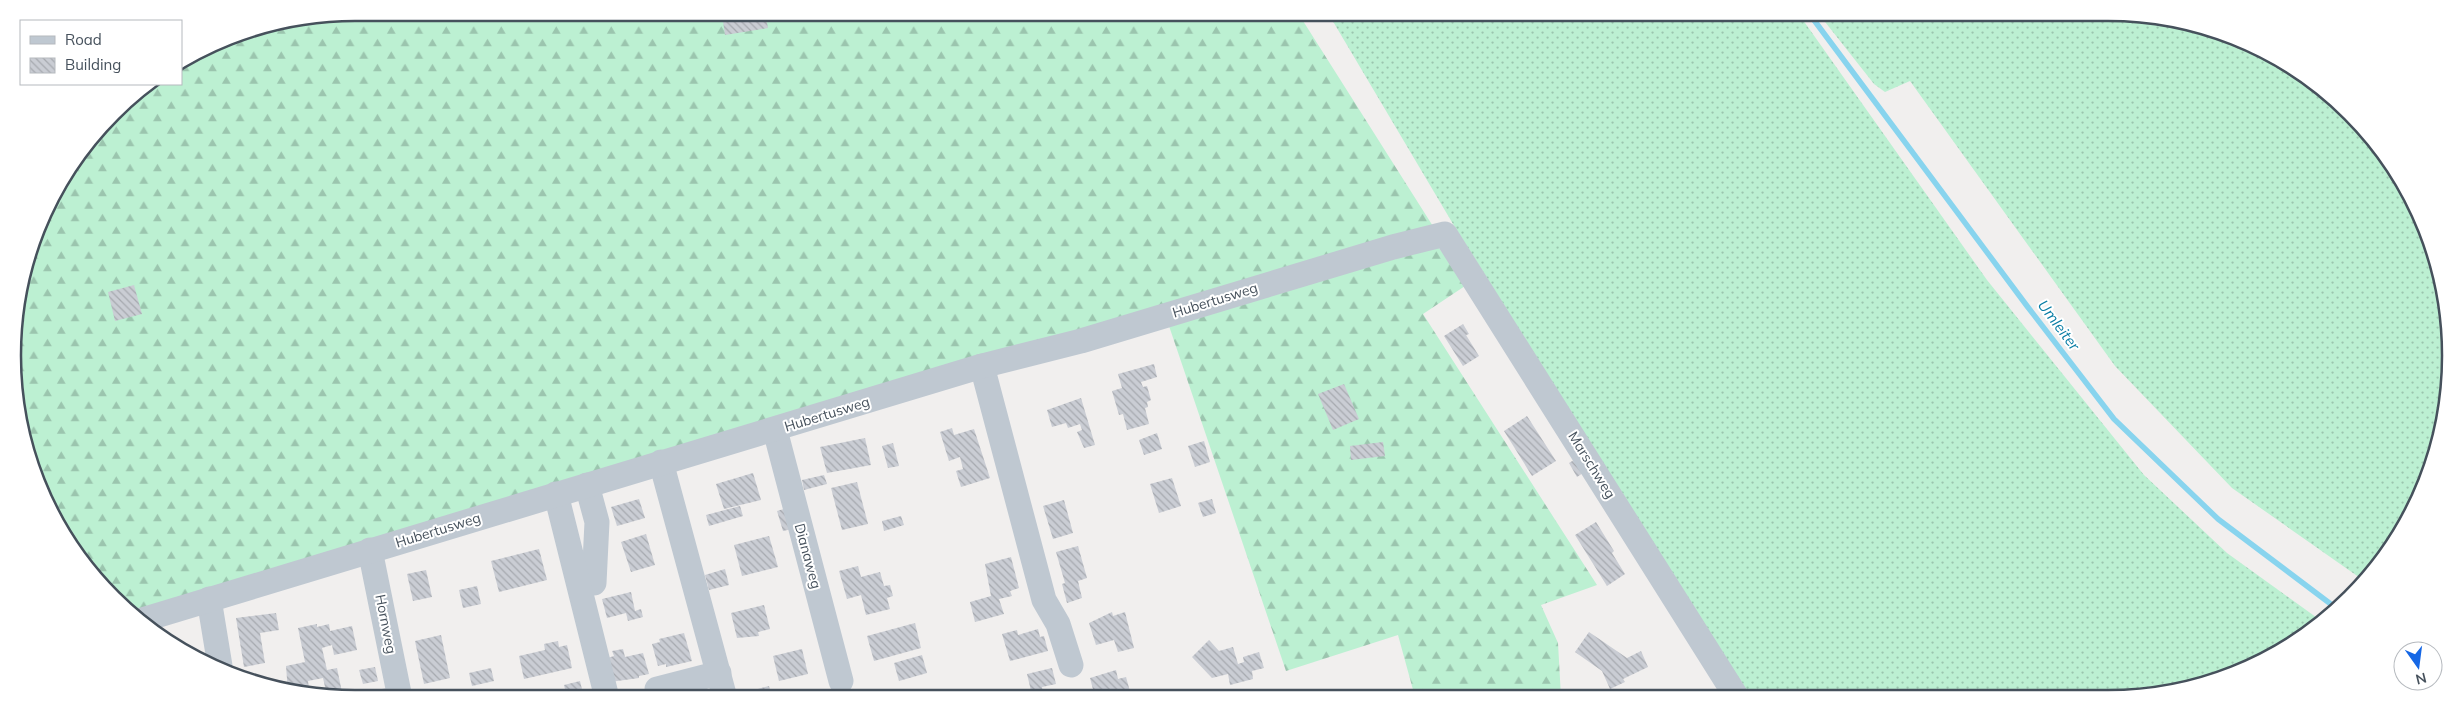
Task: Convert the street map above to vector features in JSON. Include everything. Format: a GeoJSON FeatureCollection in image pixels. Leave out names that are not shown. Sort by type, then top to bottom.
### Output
{"type":"FeatureCollection","features":[{"type":"Feature","properties":{"kind":"street","name":"Hubertusweg"},"geometry":{"type":"LineString","coordinates":[[148,617],[661,462],[775,430],[982,366],[1081,341],[1384,250],[1445,234]]}},
{"type":"Feature","properties":{"kind":"street","name":"Marschweg"},"geometry":{"type":"LineString","coordinates":[[1445,234],[1732,690]]}},
{"type":"Feature","properties":{"kind":"street"},"geometry":{"type":"LineString","coordinates":[[982,366],[1044,600],[1058,624],[1070,665]]}},
{"type":"Feature","properties":{"kind":"street","name":"Dianaweg"},"geometry":{"type":"LineString","coordinates":[[775,430],[841,681]]}},
{"type":"Feature","properties":{"kind":"street"},"geometry":{"type":"LineString","coordinates":[[661,462],[723,690]]}},
{"type":"Feature","properties":{"kind":"street"},"geometry":{"type":"LineString","coordinates":[[587,485],[597,522],[594,584]]}},
{"type":"Feature","properties":{"kind":"street"},"geometry":{"type":"LineString","coordinates":[[556,494],[605,690]]}},
{"type":"Feature","properties":{"kind":"street","name":"Hornweg"},"geometry":{"type":"LineString","coordinates":[[370,550],[398,690]]}},
{"type":"Feature","properties":{"kind":"street"},"geometry":{"type":"LineString","coordinates":[[209,599],[219,660]]}},
{"type":"Feature","properties":{"kind":"street"},"geometry":{"type":"LineString","coordinates":[[657,689],[719,673]]}},
{"type":"Feature","properties":{"kind":"green space"},"geometry":{"type":"Polygon","coordinates":[[[356,21],[1303,21],[1436,231],[140,611],[104,576],[66,523],[39,463],[24,399],[21,356],[22,334],[24,312],[33,269],[39,248],[56,208],[66,188],[90,152],[119,119],[152,90],[160,85],[182,85],[182,70],[188,66],[248,39],[312,24],[356,21]]]}},
{"type":"Feature","properties":{"kind":"green space"},"geometry":{"type":"Polygon","coordinates":[[[1333,21],[1804,21],[1987,280],[2144,475],[2227,553],[2316,617],[2275,645],[2235,664],[2194,678],[2151,687],[2108,690],[1745,690],[1453,224],[1333,21]]]}},
{"type":"Feature","properties":{"kind":"green space"},"geometry":{"type":"Polygon","coordinates":[[[1824,21],[2129,22],[2151,24],[2194,33],[2215,39],[2255,56],[2275,66],[2311,90],[2344,119],[2373,152],[2397,188],[2416,228],[2424,248],[2435,290],[2439,312],[2442,356],[2439,399],[2424,463],[2397,523],[2373,559],[2358,577],[2232,488],[2115,366],[1910,81],[1885,92],[1874,84],[1824,21]]]}},
{"type":"Feature","properties":{"kind":"green space"},"geometry":{"type":"Polygon","coordinates":[[[1434,242],[1468,284],[1423,314],[1597,585],[1541,605],[1558,643],[1561,690],[1413,690],[1398,635],[1286,671],[1168,323],[1434,242]]]}},
{"type":"Feature","properties":{"kind":"building"},"geometry":{"type":"Polygon","coordinates":[[[723,21],[767,21],[768,28],[725,35],[723,21]]]}},
{"type":"Feature","properties":{"kind":"building"},"geometry":{"type":"Polygon","coordinates":[[[134,285],[142,314],[115,321],[108,292],[134,285]]]}},
{"type":"Feature","properties":{"kind":"building"},"geometry":{"type":"Polygon","coordinates":[[[1463,324],[1469,334],[1466,335],[1479,356],[1463,366],[1444,336],[1463,324]]]}},
{"type":"Feature","properties":{"kind":"building"},"geometry":{"type":"Polygon","coordinates":[[[1154,364],[1157,377],[1141,382],[1143,387],[1147,386],[1151,400],[1147,402],[1148,407],[1145,408],[1149,424],[1127,430],[1123,414],[1119,415],[1112,391],[1122,388],[1118,374],[1154,364]]]}},
{"type":"Feature","properties":{"kind":"building"},"geometry":{"type":"Polygon","coordinates":[[[1344,384],[1359,419],[1333,430],[1318,394],[1344,384]]]}},
{"type":"Feature","properties":{"kind":"building"},"geometry":{"type":"Polygon","coordinates":[[[1081,398],[1095,445],[1084,448],[1077,432],[1082,430],[1080,424],[1068,428],[1066,423],[1052,427],[1047,410],[1081,398]]]}},
{"type":"Feature","properties":{"kind":"building"},"geometry":{"type":"Polygon","coordinates":[[[1527,416],[1556,461],[1532,476],[1504,431],[1527,416]]]}},
{"type":"Feature","properties":{"kind":"building"},"geometry":{"type":"Polygon","coordinates":[[[952,428],[954,435],[974,429],[990,478],[961,487],[956,471],[963,469],[960,457],[949,461],[940,432],[952,428]]]}},
{"type":"Feature","properties":{"kind":"building"},"geometry":{"type":"Polygon","coordinates":[[[1157,433],[1162,449],[1144,455],[1139,440],[1157,433]]]}},
{"type":"Feature","properties":{"kind":"building"},"geometry":{"type":"Polygon","coordinates":[[[865,438],[871,465],[827,473],[820,447],[865,438]]]}},
{"type":"Feature","properties":{"kind":"building"},"geometry":{"type":"Polygon","coordinates":[[[1204,441],[1210,462],[1195,467],[1188,446],[1204,441]]]}},
{"type":"Feature","properties":{"kind":"building"},"geometry":{"type":"Polygon","coordinates":[[[1383,442],[1385,456],[1351,460],[1350,446],[1383,442]]]}},
{"type":"Feature","properties":{"kind":"building"},"geometry":{"type":"Polygon","coordinates":[[[893,443],[899,466],[888,468],[882,446],[893,443]]]}},
{"type":"Feature","properties":{"kind":"building"},"geometry":{"type":"Polygon","coordinates":[[[1577,458],[1586,471],[1577,477],[1569,463],[1577,458]]]}},
{"type":"Feature","properties":{"kind":"building"},"geometry":{"type":"Polygon","coordinates":[[[753,473],[761,500],[724,509],[716,484],[753,473]]]}},
{"type":"Feature","properties":{"kind":"building"},"geometry":{"type":"Polygon","coordinates":[[[824,475],[827,484],[804,490],[802,480],[824,475]]]}},
{"type":"Feature","properties":{"kind":"building"},"geometry":{"type":"Polygon","coordinates":[[[1172,478],[1181,506],[1159,513],[1150,484],[1172,478]]]}},
{"type":"Feature","properties":{"kind":"building"},"geometry":{"type":"Polygon","coordinates":[[[857,482],[868,524],[842,530],[831,488],[857,482]]]}},
{"type":"Feature","properties":{"kind":"building"},"geometry":{"type":"Polygon","coordinates":[[[639,499],[645,518],[617,526],[611,507],[639,499]]]}},
{"type":"Feature","properties":{"kind":"building"},"geometry":{"type":"Polygon","coordinates":[[[1212,499],[1216,513],[1203,517],[1198,503],[1212,499]]]}},
{"type":"Feature","properties":{"kind":"building"},"geometry":{"type":"Polygon","coordinates":[[[1064,500],[1073,533],[1053,539],[1043,506],[1064,500]]]}},
{"type":"Feature","properties":{"kind":"building"},"geometry":{"type":"Polygon","coordinates":[[[740,506],[743,516],[709,526],[706,515],[740,506]]]}},
{"type":"Feature","properties":{"kind":"building"},"geometry":{"type":"Polygon","coordinates":[[[787,508],[792,529],[783,531],[777,511],[787,508]]]}},
{"type":"Feature","properties":{"kind":"building"},"geometry":{"type":"Polygon","coordinates":[[[901,516],[904,525],[884,531],[882,521],[901,516]]]}},
{"type":"Feature","properties":{"kind":"building"},"geometry":{"type":"Polygon","coordinates":[[[1596,522],[1614,551],[1612,553],[1625,574],[1607,586],[1575,535],[1596,522]]]}},
{"type":"Feature","properties":{"kind":"building"},"geometry":{"type":"Polygon","coordinates":[[[646,534],[655,565],[631,572],[621,542],[646,534]]]}},
{"type":"Feature","properties":{"kind":"building"},"geometry":{"type":"Polygon","coordinates":[[[769,536],[778,567],[742,576],[734,545],[769,536]]]}},
{"type":"Feature","properties":{"kind":"building"},"geometry":{"type":"Polygon","coordinates":[[[1078,546],[1087,578],[1078,581],[1082,598],[1067,603],[1062,584],[1065,583],[1056,552],[1078,546]]]}},
{"type":"Feature","properties":{"kind":"building"},"geometry":{"type":"Polygon","coordinates":[[[539,549],[547,580],[499,592],[491,561],[539,549]]]}},
{"type":"Feature","properties":{"kind":"building"},"geometry":{"type":"Polygon","coordinates":[[[1011,557],[1019,588],[1010,591],[1012,596],[999,599],[1004,614],[975,622],[970,602],[991,596],[985,564],[1011,557]]]}},
{"type":"Feature","properties":{"kind":"building"},"geometry":{"type":"Polygon","coordinates":[[[858,566],[861,577],[880,572],[884,586],[890,585],[893,596],[887,598],[890,609],[866,615],[861,595],[847,599],[839,571],[858,566]]]}},
{"type":"Feature","properties":{"kind":"building"},"geometry":{"type":"Polygon","coordinates":[[[725,569],[729,585],[709,590],[705,575],[725,569]]]}},
{"type":"Feature","properties":{"kind":"building"},"geometry":{"type":"Polygon","coordinates":[[[426,570],[432,597],[413,601],[407,574],[426,570]]]}},
{"type":"Feature","properties":{"kind":"building"},"geometry":{"type":"Polygon","coordinates":[[[477,586],[481,604],[463,608],[459,590],[477,586]]]}},
{"type":"Feature","properties":{"kind":"building"},"geometry":{"type":"Polygon","coordinates":[[[631,592],[635,611],[641,609],[643,617],[628,621],[626,613],[607,618],[602,599],[631,592]]]}},
{"type":"Feature","properties":{"kind":"building"},"geometry":{"type":"Polygon","coordinates":[[[764,605],[770,629],[758,632],[759,636],[737,638],[731,613],[764,605]]]}},
{"type":"Feature","properties":{"kind":"building"},"geometry":{"type":"Polygon","coordinates":[[[1112,612],[1113,616],[1125,612],[1134,648],[1118,652],[1114,640],[1096,645],[1089,623],[1112,612]]]}},
{"type":"Feature","properties":{"kind":"building"},"geometry":{"type":"Polygon","coordinates":[[[276,613],[279,630],[260,633],[265,663],[244,667],[236,618],[276,613]]]}},
{"type":"Feature","properties":{"kind":"building"},"geometry":{"type":"Polygon","coordinates":[[[915,623],[921,648],[874,661],[867,636],[915,623]]]}},
{"type":"Feature","properties":{"kind":"building"},"geometry":{"type":"Polygon","coordinates":[[[317,624],[317,627],[329,624],[330,631],[352,626],[357,650],[334,655],[332,645],[322,648],[327,670],[337,668],[341,689],[325,688],[323,678],[308,681],[309,686],[287,682],[286,666],[305,662],[298,628],[317,624]]]}},
{"type":"Feature","properties":{"kind":"building"},"geometry":{"type":"Polygon","coordinates":[[[1038,629],[1040,637],[1044,636],[1048,651],[1010,661],[1002,634],[1017,630],[1018,635],[1038,629]]]}},
{"type":"Feature","properties":{"kind":"building"},"geometry":{"type":"Polygon","coordinates":[[[1589,632],[1627,658],[1641,651],[1648,667],[1623,679],[1625,682],[1610,689],[1602,671],[1575,652],[1589,632]]]}},
{"type":"Feature","properties":{"kind":"building"},"geometry":{"type":"Polygon","coordinates":[[[684,633],[692,661],[666,667],[666,664],[658,666],[652,644],[660,642],[659,639],[684,633]]]}},
{"type":"Feature","properties":{"kind":"building"},"geometry":{"type":"Polygon","coordinates":[[[441,635],[450,678],[424,684],[415,641],[441,635]]]}},
{"type":"Feature","properties":{"kind":"building"},"geometry":{"type":"Polygon","coordinates":[[[1209,640],[1219,651],[1233,647],[1238,664],[1244,662],[1243,657],[1259,652],[1264,668],[1252,671],[1253,679],[1230,685],[1228,674],[1212,678],[1192,657],[1209,640]]]}},
{"type":"Feature","properties":{"kind":"building"},"geometry":{"type":"Polygon","coordinates":[[[558,641],[559,647],[567,645],[572,668],[524,679],[519,656],[545,650],[544,644],[558,641]]]}},
{"type":"Feature","properties":{"kind":"building"},"geometry":{"type":"Polygon","coordinates":[[[623,649],[625,657],[643,653],[649,674],[639,676],[639,678],[610,682],[604,659],[614,656],[612,651],[623,649]]]}},
{"type":"Feature","properties":{"kind":"building"},"geometry":{"type":"Polygon","coordinates":[[[802,649],[808,674],[779,681],[773,656],[802,649]]]}},
{"type":"Feature","properties":{"kind":"building"},"geometry":{"type":"Polygon","coordinates":[[[922,655],[927,673],[899,681],[894,663],[922,655]]]}},
{"type":"Feature","properties":{"kind":"building"},"geometry":{"type":"Polygon","coordinates":[[[375,667],[378,681],[363,684],[359,670],[375,667]]]}},
{"type":"Feature","properties":{"kind":"building"},"geometry":{"type":"Polygon","coordinates":[[[491,668],[494,681],[472,686],[469,673],[491,668]]]}},
{"type":"Feature","properties":{"kind":"building"},"geometry":{"type":"Polygon","coordinates":[[[1052,668],[1056,684],[1042,687],[1042,690],[1031,690],[1027,674],[1052,668]]]}},
{"type":"Feature","properties":{"kind":"building"},"geometry":{"type":"Polygon","coordinates":[[[1116,670],[1118,679],[1126,677],[1130,690],[1093,690],[1090,678],[1116,670]]]}},
{"type":"Feature","properties":{"kind":"building"},"geometry":{"type":"Polygon","coordinates":[[[580,681],[582,690],[565,690],[564,685],[580,681]]]}},
{"type":"Feature","properties":{"kind":"building"},"geometry":{"type":"Polygon","coordinates":[[[769,686],[770,690],[754,690],[769,686]]]}},
{"type":"Feature","properties":{"kind":"building"},"geometry":{"type":"Polygon","coordinates":[[[390,687],[391,690],[378,690],[390,687]]]}},
{"type":"Feature","properties":{"kind":"waterway","name":"Umleiter"},"geometry":{"type":"LineString","coordinates":[[1815,21],[2027,306],[2114,419],[2218,519],[2331,604]]}}]}
